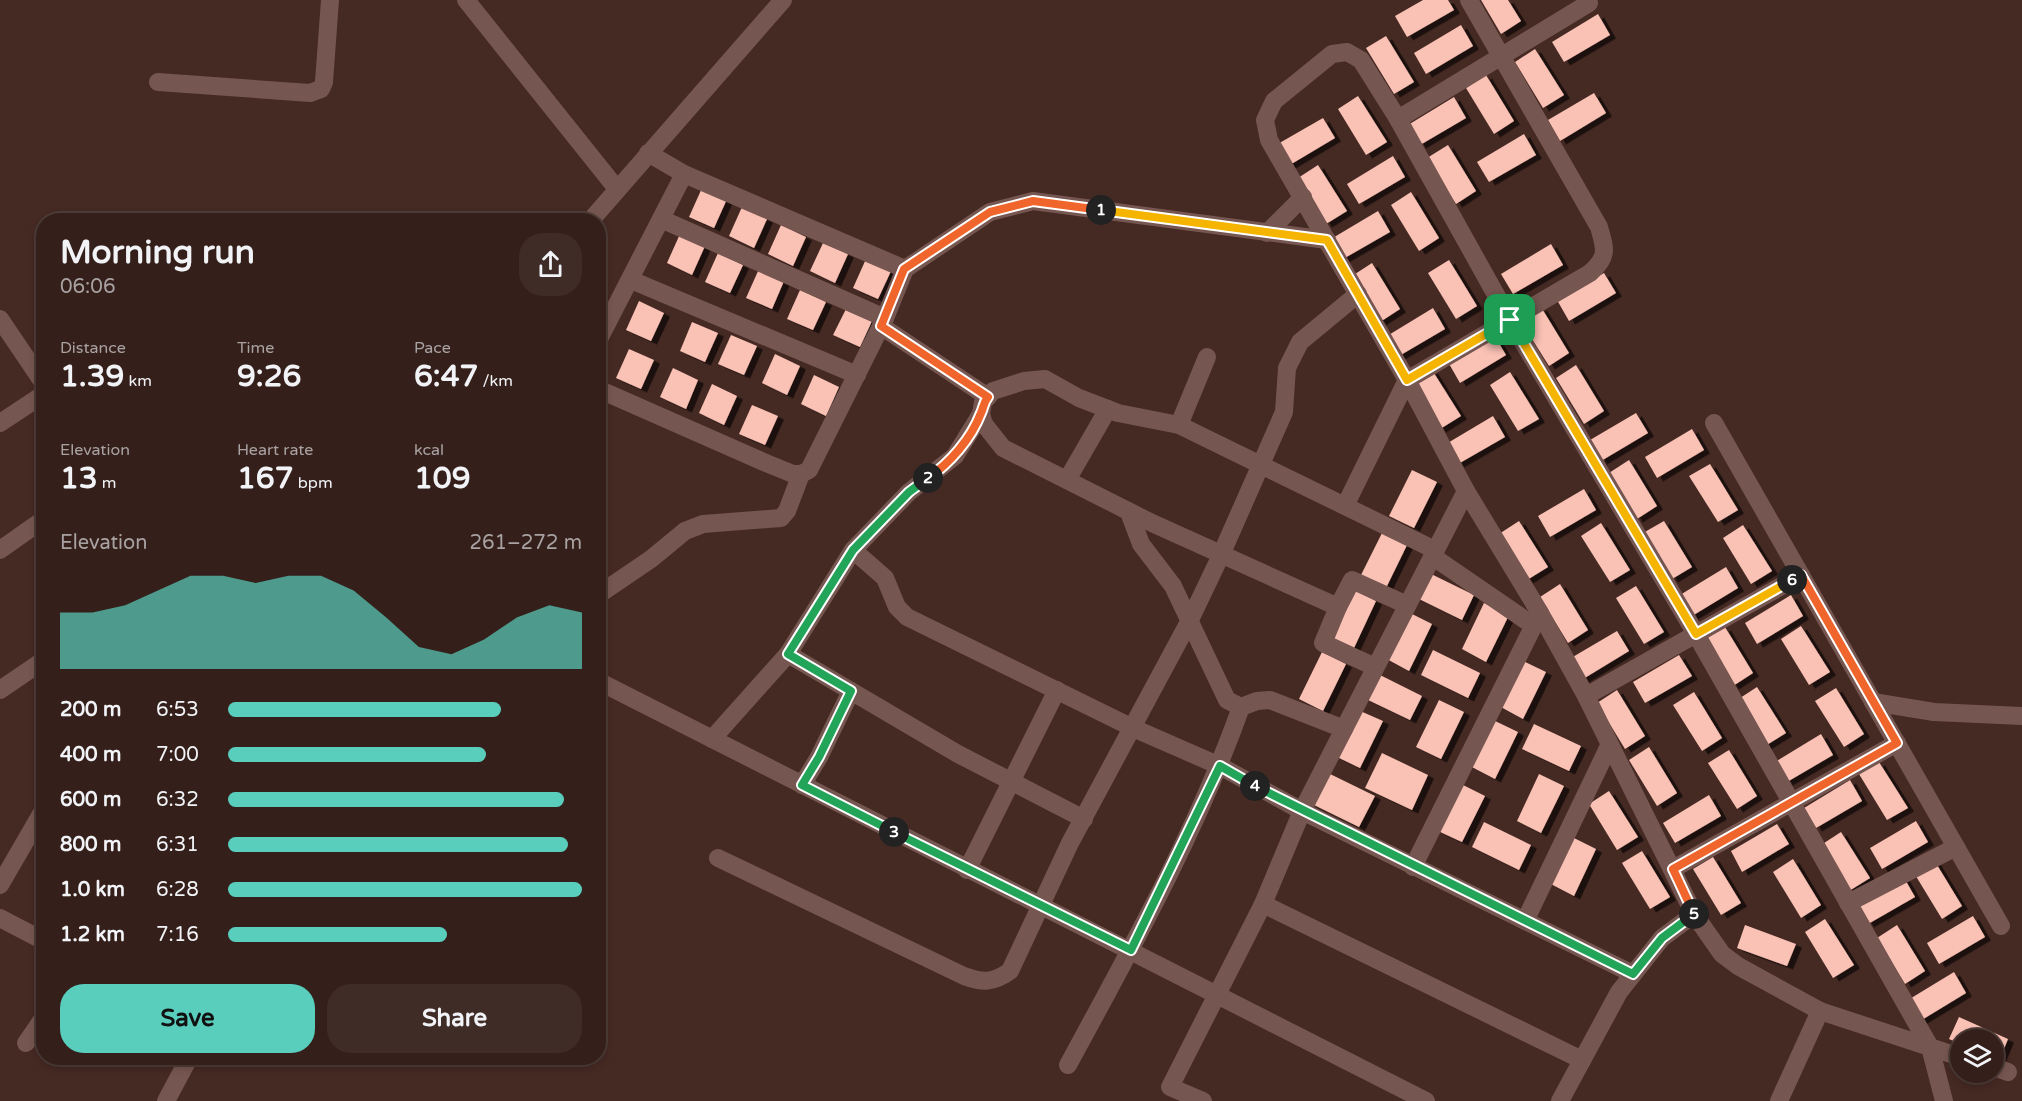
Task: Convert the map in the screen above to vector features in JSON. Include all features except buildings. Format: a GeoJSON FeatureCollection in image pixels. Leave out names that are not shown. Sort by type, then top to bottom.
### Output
{"type":"FeatureCollection","features":[{"type":"Feature","properties":{"kind":"street"},"geometry":{"type":"LineString","coordinates":[[158,82],[317,92],[324,82],[330,0]]}},
{"type":"Feature","properties":{"kind":"street"},"geometry":{"type":"LineString","coordinates":[[466,0],[618,189]]}},
{"type":"Feature","properties":{"kind":"street"},"geometry":{"type":"LineString","coordinates":[[597,213],[783,0]]}},
{"type":"Feature","properties":{"kind":"street"},"geometry":{"type":"LineString","coordinates":[[1346,506],[1407,380],[1590,273],[1602,262],[1605,248],[1599,227],[1469,0]]}},
{"type":"Feature","properties":{"kind":"street"},"geometry":{"type":"LineString","coordinates":[[1398,119],[1589,3]]}},
{"type":"Feature","properties":{"kind":"street"},"geometry":{"type":"LineString","coordinates":[[1944,1101],[1930,1047],[1696,634],[1510,320],[1398,119],[1361,60],[1347,52],[1332,54],[1274,101],[1265,120],[1269,140],[1407,380],[1537,619],[1586,696],[1694,914],[1722,954],[1738,966],[1820,1011],[1930,1047],[1950,1054]]}},
{"type":"Feature","properties":{"kind":"street"},"geometry":{"type":"LineString","coordinates":[[648,153],[684,174],[904,269]]}},
{"type":"Feature","properties":{"kind":"street"},"geometry":{"type":"LineString","coordinates":[[606,326],[684,174]]}},
{"type":"Feature","properties":{"kind":"street"},"geometry":{"type":"LineString","coordinates":[[1267,233],[1303,197]]}},
{"type":"Feature","properties":{"kind":"street"},"geometry":{"type":"LineString","coordinates":[[606,393],[766,463],[793,474],[801,474],[809,470],[857,375],[883,322],[904,269],[990,212],[1033,201],[1327,240]]}},
{"type":"Feature","properties":{"kind":"street"},"geometry":{"type":"LineString","coordinates":[[661,219],[883,322],[984,405]]}},
{"type":"Feature","properties":{"kind":"street"},"geometry":{"type":"LineString","coordinates":[[631,280],[857,375]]}},
{"type":"Feature","properties":{"kind":"street"},"geometry":{"type":"LineString","coordinates":[[718,858],[964,976],[983,982],[999,979],[1010,971],[1039,907],[1190,620],[1221,555],[1284,412],[1287,368],[1300,342],[1358,294]]}},
{"type":"Feature","properties":{"kind":"street"},"geometry":{"type":"LineString","coordinates":[[0,319],[36,372]]}},
{"type":"Feature","properties":{"kind":"street"},"geometry":{"type":"LineString","coordinates":[[1179,425],[1207,357]]}},
{"type":"Feature","properties":{"kind":"street"},"geometry":{"type":"LineString","coordinates":[[712,739],[788,654],[853,550],[909,492],[955,456],[993,391],[1024,381],[1045,380],[1079,398],[1108,409],[1179,425],[1346,506],[1434,553],[1537,619]]}},
{"type":"Feature","properties":{"kind":"street"},"geometry":{"type":"LineString","coordinates":[[0,423],[36,399]]}},
{"type":"Feature","properties":{"kind":"street"},"geometry":{"type":"LineString","coordinates":[[984,405],[984,424],[1003,448],[1129,512],[1338,607]]}},
{"type":"Feature","properties":{"kind":"street"},"geometry":{"type":"LineString","coordinates":[[1067,480],[1108,409]]}},
{"type":"Feature","properties":{"kind":"street"},"geometry":{"type":"LineString","coordinates":[[1714,423],[2001,926]]}},
{"type":"Feature","properties":{"kind":"street"},"geometry":{"type":"LineString","coordinates":[[606,589],[694,527],[703,524],[781,518],[787,511],[801,474]]}},
{"type":"Feature","properties":{"kind":"street"},"geometry":{"type":"LineString","coordinates":[[1203,1101],[1170,1087],[1263,904],[1302,811],[1466,491]]}},
{"type":"Feature","properties":{"kind":"street"},"geometry":{"type":"LineString","coordinates":[[1129,512],[1141,544],[1173,586],[1227,700],[1241,706],[1257,700],[1270,700],[1344,729]]}},
{"type":"Feature","properties":{"kind":"street"},"geometry":{"type":"LineString","coordinates":[[0,550],[36,525]]}},
{"type":"Feature","properties":{"kind":"street"},"geometry":{"type":"LineString","coordinates":[[853,550],[885,578],[897,607],[907,617],[1133,728],[1220,766],[1302,811],[1413,867],[1633,974]]}},
{"type":"Feature","properties":{"kind":"street"},"geometry":{"type":"LineString","coordinates":[[1586,696],[1801,575]]}},
{"type":"Feature","properties":{"kind":"street"},"geometry":{"type":"LineString","coordinates":[[1375,667],[1323,644],[1338,607],[1352,580],[1407,604]]}},
{"type":"Feature","properties":{"kind":"street"},"geometry":{"type":"LineString","coordinates":[[1413,867],[1537,619]]}},
{"type":"Feature","properties":{"kind":"street"},"geometry":{"type":"LineString","coordinates":[[788,654],[958,754],[1084,819]]}},
{"type":"Feature","properties":{"kind":"street"},"geometry":{"type":"LineString","coordinates":[[0,690],[36,665]]}},
{"type":"Feature","properties":{"kind":"street"},"geometry":{"type":"LineString","coordinates":[[606,685],[1039,907],[1131,950],[1426,1101]]}},
{"type":"Feature","properties":{"kind":"street"},"geometry":{"type":"LineString","coordinates":[[967,870],[1057,690]]}},
{"type":"Feature","properties":{"kind":"street"},"geometry":{"type":"LineString","coordinates":[[802,785],[819,757],[851,691]]}},
{"type":"Feature","properties":{"kind":"street"},"geometry":{"type":"LineString","coordinates":[[1873,702],[1934,712],[2022,716]]}},
{"type":"Feature","properties":{"kind":"street"},"geometry":{"type":"LineString","coordinates":[[1068,1065],[1131,950],[1220,766],[1241,706]]}},
{"type":"Feature","properties":{"kind":"street"},"geometry":{"type":"LineString","coordinates":[[1673,869],[1897,743]]}},
{"type":"Feature","properties":{"kind":"street"},"geometry":{"type":"LineString","coordinates":[[1525,921],[1609,746]]}},
{"type":"Feature","properties":{"kind":"street"},"geometry":{"type":"LineString","coordinates":[[0,885],[36,823]]}},
{"type":"Feature","properties":{"kind":"street"},"geometry":{"type":"LineString","coordinates":[[1848,903],[1956,847]]}},
{"type":"Feature","properties":{"kind":"street"},"geometry":{"type":"LineString","coordinates":[[1263,904],[1582,1060]]}},
{"type":"Feature","properties":{"kind":"street"},"geometry":{"type":"LineString","coordinates":[[1560,1101],[1619,992],[1662,938],[1694,914]]}},
{"type":"Feature","properties":{"kind":"street"},"geometry":{"type":"LineString","coordinates":[[0,918],[36,937]]}},
{"type":"Feature","properties":{"kind":"street"},"geometry":{"type":"LineString","coordinates":[[1779,1101],[1820,1011]]}},
{"type":"Feature","properties":{"kind":"street"},"geometry":{"type":"LineString","coordinates":[[26,1043],[36,1029]]}},
{"type":"Feature","properties":{"kind":"street"},"geometry":{"type":"LineString","coordinates":[[165,1101],[185,1065]]}},
{"type":"Feature","properties":{"kind":"route"},"geometry":{"type":"LineString","coordinates":[[1033,201],[1327,240],[1407,380],[1510,320],[1696,634],[1801,575],[1897,743],[1673,869],[1694,914],[1662,938],[1633,974],[1413,867],[1302,811],[1220,766],[1131,950],[1039,907],[802,785],[819,757],[851,691],[788,654],[818,610],[853,550],[909,492],[955,456],[981,414],[983,402],[988,397],[881,326],[904,269],[990,212],[1010,204],[1033,201]]}}]}
